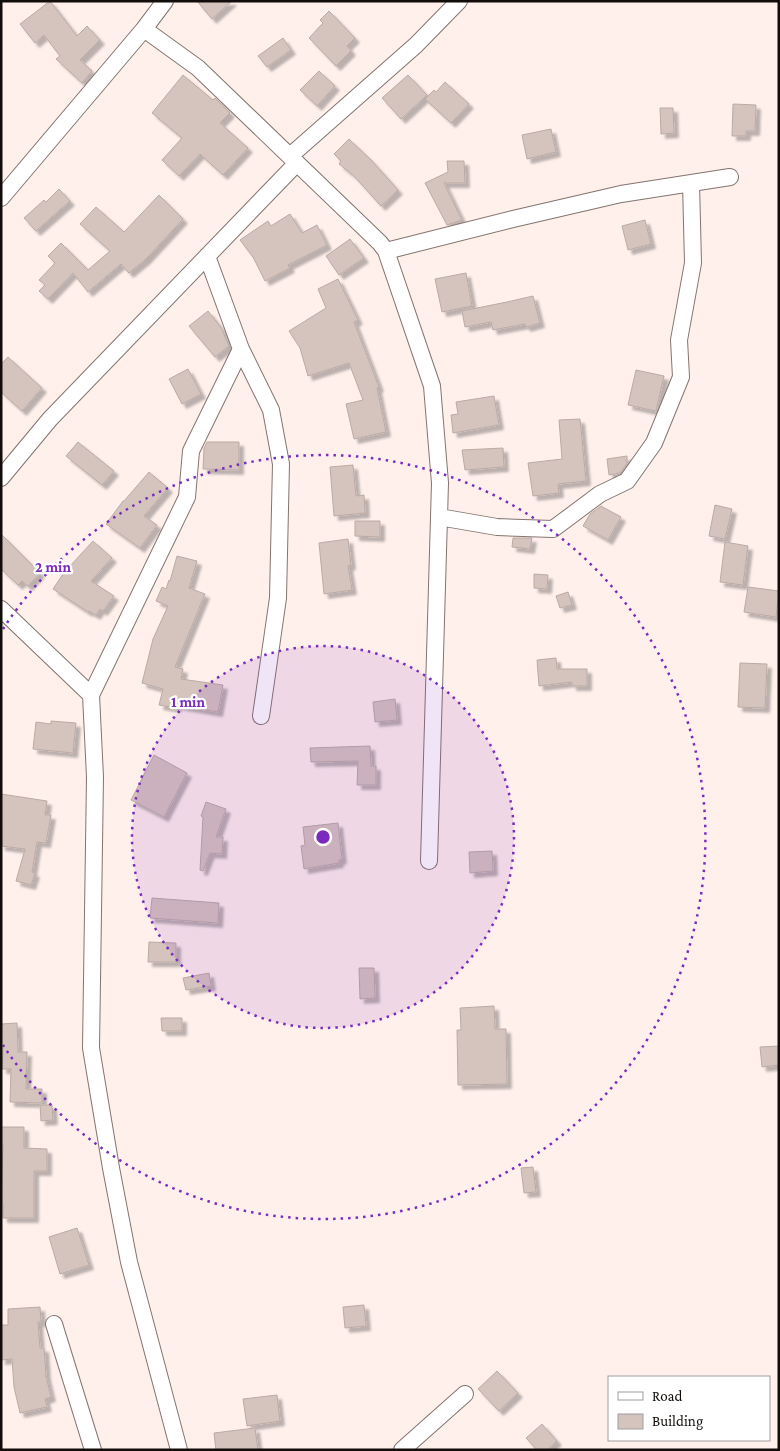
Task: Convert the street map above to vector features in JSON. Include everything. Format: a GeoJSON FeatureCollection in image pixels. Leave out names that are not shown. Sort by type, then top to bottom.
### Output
{"type":"FeatureCollection","features":[{"type":"Feature","properties":{"kind":"street"},"geometry":{"type":"LineString","coordinates":[[1,198],[165,1]]}},
{"type":"Feature","properties":{"kind":"street"},"geometry":{"type":"LineString","coordinates":[[1,478],[50,419],[207,256],[293,160],[416,45],[459,1]]}},
{"type":"Feature","properties":{"kind":"street"},"geometry":{"type":"LineString","coordinates":[[144,28],[198,68],[380,243],[386,251],[432,386],[440,483],[429,861]]}},
{"type":"Feature","properties":{"kind":"street"},"geometry":{"type":"LineString","coordinates":[[386,251],[513,218],[621,194],[730,177]]}},
{"type":"Feature","properties":{"kind":"street"},"geometry":{"type":"LineString","coordinates":[[439,517],[497,527],[553,529],[600,494],[627,481],[654,443],[681,377],[679,340],[693,263],[691,183]]}},
{"type":"Feature","properties":{"kind":"street"},"geometry":{"type":"LineString","coordinates":[[207,256],[241,349],[271,410],[281,464],[278,598],[261,716]]}},
{"type":"Feature","properties":{"kind":"street"},"geometry":{"type":"LineString","coordinates":[[179,1450],[129,1262],[91,1048],[95,777],[91,695],[187,497],[191,451],[241,349]]}},
{"type":"Feature","properties":{"kind":"street"},"geometry":{"type":"LineString","coordinates":[[1,609],[91,695]]}},
{"type":"Feature","properties":{"kind":"street"},"geometry":{"type":"LineString","coordinates":[[54,1324],[93,1450]]}},
{"type":"Feature","properties":{"kind":"street"},"geometry":{"type":"LineString","coordinates":[[402,1450],[465,1394]]}},
{"type":"Feature","properties":{"kind":"building"},"geometry":{"type":"Polygon","coordinates":[[[50,1],[77,36],[87,26],[100,40],[80,60],[92,71],[82,83],[56,59],[60,56],[44,35],[35,43],[20,24],[50,1]]]}},
{"type":"Feature","properties":{"kind":"building"},"geometry":{"type":"Polygon","coordinates":[[[197,1],[232,1],[212,19],[197,1]]]}},
{"type":"Feature","properties":{"kind":"building"},"geometry":{"type":"Polygon","coordinates":[[[329,11],[355,38],[347,46],[351,51],[336,66],[309,38],[323,23],[320,20],[329,11]]]}},
{"type":"Feature","properties":{"kind":"building"},"geometry":{"type":"Polygon","coordinates":[[[283,38],[291,50],[267,67],[258,56],[283,38]]]}},
{"type":"Feature","properties":{"kind":"building"},"geometry":{"type":"Polygon","coordinates":[[[319,71],[335,86],[317,106],[300,90],[319,71]]]}},
{"type":"Feature","properties":{"kind":"building"},"geometry":{"type":"Polygon","coordinates":[[[183,75],[213,100],[215,98],[230,113],[220,123],[248,148],[223,175],[200,154],[179,176],[162,160],[182,138],[152,113],[183,75]]]}},
{"type":"Feature","properties":{"kind":"building"},"geometry":{"type":"Polygon","coordinates":[[[408,75],[427,95],[401,119],[382,98],[408,75]]]}},
{"type":"Feature","properties":{"kind":"building"},"geometry":{"type":"Polygon","coordinates":[[[445,82],[469,104],[451,123],[425,99],[434,90],[436,92],[445,82]]]}},
{"type":"Feature","properties":{"kind":"building"},"geometry":{"type":"Polygon","coordinates":[[[733,104],[756,105],[755,131],[746,131],[746,136],[732,136],[733,104]]]}},
{"type":"Feature","properties":{"kind":"building"},"geometry":{"type":"Polygon","coordinates":[[[660,108],[673,108],[674,133],[661,134],[660,108]]]}},
{"type":"Feature","properties":{"kind":"building"},"geometry":{"type":"Polygon","coordinates":[[[551,129],[556,152],[527,159],[522,135],[551,129]]]}},
{"type":"Feature","properties":{"kind":"building"},"geometry":{"type":"Polygon","coordinates":[[[349,139],[398,190],[381,206],[354,176],[339,164],[341,161],[334,154],[349,139]]]}},
{"type":"Feature","properties":{"kind":"building"},"geometry":{"type":"Polygon","coordinates":[[[447,161],[464,161],[465,183],[444,183],[462,220],[447,225],[425,183],[448,172],[447,161]]]}},
{"type":"Feature","properties":{"kind":"building"},"geometry":{"type":"Polygon","coordinates":[[[59,189],[70,201],[36,231],[24,218],[44,200],[46,202],[59,189]]]}},
{"type":"Feature","properties":{"kind":"building"},"geometry":{"type":"Polygon","coordinates":[[[159,195],[183,219],[146,259],[129,273],[121,264],[88,292],[73,273],[48,299],[39,291],[45,285],[39,280],[55,263],[48,256],[61,243],[88,270],[110,251],[80,224],[96,207],[124,232],[159,195]]]}},
{"type":"Feature","properties":{"kind":"building"},"geometry":{"type":"Polygon","coordinates":[[[290,214],[302,233],[317,225],[327,245],[288,265],[290,268],[265,281],[253,257],[240,240],[268,221],[271,226],[290,214]]]}},
{"type":"Feature","properties":{"kind":"building"},"geometry":{"type":"Polygon","coordinates":[[[645,220],[651,244],[628,250],[622,226],[645,220]]]}},
{"type":"Feature","properties":{"kind":"building"},"geometry":{"type":"Polygon","coordinates":[[[350,239],[364,258],[339,275],[326,256],[350,239]]]}},
{"type":"Feature","properties":{"kind":"building"},"geometry":{"type":"Polygon","coordinates":[[[466,273],[472,306],[442,312],[435,279],[466,273]]]}},
{"type":"Feature","properties":{"kind":"building"},"geometry":{"type":"Polygon","coordinates":[[[338,279],[358,320],[354,322],[379,387],[377,388],[386,432],[354,439],[346,404],[363,400],[349,363],[308,376],[300,348],[289,331],[326,308],[318,289],[338,279]]]}},
{"type":"Feature","properties":{"kind":"building"},"geometry":{"type":"Polygon","coordinates":[[[533,296],[540,323],[526,327],[525,324],[493,330],[491,322],[465,327],[462,311],[533,296]]]}},
{"type":"Feature","properties":{"kind":"building"},"geometry":{"type":"Polygon","coordinates":[[[208,311],[223,330],[229,346],[215,357],[189,326],[208,311]]]}},
{"type":"Feature","properties":{"kind":"building"},"geometry":{"type":"Polygon","coordinates":[[[8,357],[42,388],[22,411],[1,392],[1,364],[8,357]]]}},
{"type":"Feature","properties":{"kind":"building"},"geometry":{"type":"Polygon","coordinates":[[[188,369],[201,394],[182,404],[169,379],[188,369]]]}},
{"type":"Feature","properties":{"kind":"building"},"geometry":{"type":"Polygon","coordinates":[[[636,370],[664,376],[656,411],[628,405],[636,370]]]}},
{"type":"Feature","properties":{"kind":"building"},"geometry":{"type":"Polygon","coordinates":[[[494,396],[499,425],[453,433],[451,415],[458,414],[456,402],[494,396]]]}},
{"type":"Feature","properties":{"kind":"building"},"geometry":{"type":"Polygon","coordinates":[[[580,419],[586,481],[558,484],[559,493],[533,496],[528,463],[562,459],[559,420],[580,419]]]}},
{"type":"Feature","properties":{"kind":"building"},"geometry":{"type":"Polygon","coordinates":[[[78,442],[114,471],[102,485],[66,456],[78,442]]]}},
{"type":"Feature","properties":{"kind":"building"},"geometry":{"type":"Polygon","coordinates":[[[207,442],[239,442],[239,470],[203,469],[204,448],[207,442]]]}},
{"type":"Feature","properties":{"kind":"building"},"geometry":{"type":"Polygon","coordinates":[[[503,448],[504,467],[465,470],[462,450],[503,448]]]}},
{"type":"Feature","properties":{"kind":"building"},"geometry":{"type":"Polygon","coordinates":[[[627,456],[627,463],[620,473],[609,475],[607,459],[627,456]]]}},
{"type":"Feature","properties":{"kind":"building"},"geometry":{"type":"Polygon","coordinates":[[[353,465],[356,496],[364,495],[365,513],[334,516],[330,467],[353,465]]]}},
{"type":"Feature","properties":{"kind":"building"},"geometry":{"type":"Polygon","coordinates":[[[149,472],[168,488],[144,516],[157,525],[140,548],[106,524],[123,501],[149,472]]]}},
{"type":"Feature","properties":{"kind":"building"},"geometry":{"type":"Polygon","coordinates":[[[715,505],[732,509],[725,539],[709,536],[715,505]]]}},
{"type":"Feature","properties":{"kind":"building"},"geometry":{"type":"Polygon","coordinates":[[[601,506],[621,517],[608,540],[583,526],[590,514],[601,506]]]}},
{"type":"Feature","properties":{"kind":"building"},"geometry":{"type":"Polygon","coordinates":[[[355,521],[380,521],[380,537],[355,536],[355,521]]]}},
{"type":"Feature","properties":{"kind":"building"},"geometry":{"type":"Polygon","coordinates":[[[1,534],[40,573],[28,586],[22,581],[18,585],[1,569],[1,534]]]}},
{"type":"Feature","properties":{"kind":"building"},"geometry":{"type":"Polygon","coordinates":[[[513,538],[532,538],[530,549],[512,547],[513,538]]]}},
{"type":"Feature","properties":{"kind":"building"},"geometry":{"type":"Polygon","coordinates":[[[348,539],[351,565],[348,566],[352,590],[324,594],[319,543],[348,539]]]}},
{"type":"Feature","properties":{"kind":"building"},"geometry":{"type":"Polygon","coordinates":[[[93,541],[112,558],[91,581],[114,596],[103,611],[100,609],[96,615],[88,612],[53,589],[69,565],[93,541]]]}},
{"type":"Feature","properties":{"kind":"building"},"geometry":{"type":"Polygon","coordinates":[[[725,542],[748,546],[743,585],[720,582],[725,542]]]}},
{"type":"Feature","properties":{"kind":"building"},"geometry":{"type":"Polygon","coordinates":[[[177,556],[197,561],[189,588],[205,594],[175,667],[183,669],[181,679],[223,685],[218,712],[176,705],[176,708],[159,705],[163,689],[142,683],[153,639],[168,606],[156,601],[162,587],[166,589],[170,581],[177,556]]]}},
{"type":"Feature","properties":{"kind":"building"},"geometry":{"type":"Polygon","coordinates":[[[534,574],[548,575],[547,589],[534,588],[534,574]]]}},
{"type":"Feature","properties":{"kind":"building"},"geometry":{"type":"Polygon","coordinates":[[[748,587],[779,591],[776,617],[744,612],[748,587]]]}},
{"type":"Feature","properties":{"kind":"building"},"geometry":{"type":"Polygon","coordinates":[[[568,592],[572,605],[560,608],[556,596],[568,592]]]}},
{"type":"Feature","properties":{"kind":"building"},"geometry":{"type":"Polygon","coordinates":[[[556,658],[557,669],[587,669],[587,686],[572,686],[572,682],[539,686],[537,660],[556,658]]]}},
{"type":"Feature","properties":{"kind":"building"},"geometry":{"type":"Polygon","coordinates":[[[740,663],[767,664],[765,708],[738,707],[740,663]]]}},
{"type":"Feature","properties":{"kind":"building"},"geometry":{"type":"Polygon","coordinates":[[[395,699],[397,720],[375,722],[373,702],[395,699]]]}},
{"type":"Feature","properties":{"kind":"building"},"geometry":{"type":"Polygon","coordinates":[[[51,721],[76,723],[73,753],[33,749],[36,722],[51,724],[51,721]]]}},
{"type":"Feature","properties":{"kind":"building"},"geometry":{"type":"Polygon","coordinates":[[[370,746],[371,766],[376,766],[376,785],[357,785],[358,761],[311,762],[310,748],[370,746]]]}},
{"type":"Feature","properties":{"kind":"building"},"geometry":{"type":"Polygon","coordinates":[[[154,755],[187,773],[164,817],[131,800],[154,755]]]}},
{"type":"Feature","properties":{"kind":"building"},"geometry":{"type":"Polygon","coordinates":[[[1,794],[47,801],[45,815],[51,815],[46,843],[37,842],[32,872],[35,873],[31,885],[16,881],[25,849],[1,846],[1,794]]]}},
{"type":"Feature","properties":{"kind":"building"},"geometry":{"type":"Polygon","coordinates":[[[206,802],[226,809],[216,837],[223,837],[222,854],[210,853],[203,871],[200,870],[203,817],[201,816],[206,802]]]}},
{"type":"Feature","properties":{"kind":"building"},"geometry":{"type":"Polygon","coordinates":[[[338,823],[342,859],[339,860],[339,863],[304,869],[301,846],[305,845],[303,827],[338,823]]]}},
{"type":"Feature","properties":{"kind":"building"},"geometry":{"type":"Polygon","coordinates":[[[492,851],[493,871],[470,873],[469,852],[492,851]]]}},
{"type":"Feature","properties":{"kind":"building"},"geometry":{"type":"Polygon","coordinates":[[[152,898],[219,903],[218,923],[150,918],[152,898]]]}},
{"type":"Feature","properties":{"kind":"building"},"geometry":{"type":"Polygon","coordinates":[[[149,942],[176,943],[176,962],[148,962],[149,942]]]}},
{"type":"Feature","properties":{"kind":"building"},"geometry":{"type":"Polygon","coordinates":[[[359,968],[374,968],[375,998],[360,999],[359,968]]]}},
{"type":"Feature","properties":{"kind":"building"},"geometry":{"type":"Polygon","coordinates":[[[209,973],[211,986],[186,990],[183,978],[209,973]]]}},
{"type":"Feature","properties":{"kind":"building"},"geometry":{"type":"Polygon","coordinates":[[[494,1006],[495,1029],[506,1029],[507,1084],[458,1085],[457,1030],[461,1030],[460,1008],[494,1006]]]}},
{"type":"Feature","properties":{"kind":"building"},"geometry":{"type":"Polygon","coordinates":[[[161,1018],[182,1018],[182,1031],[162,1031],[161,1018]]]}},
{"type":"Feature","properties":{"kind":"building"},"geometry":{"type":"Polygon","coordinates":[[[17,1023],[18,1052],[27,1052],[26,1089],[42,1089],[42,1103],[10,1102],[11,1069],[2,1069],[1,1024],[17,1023]]]}},
{"type":"Feature","properties":{"kind":"building"},"geometry":{"type":"Polygon","coordinates":[[[779,1046],[779,1065],[762,1067],[760,1047],[779,1046]]]}},
{"type":"Feature","properties":{"kind":"building"},"geometry":{"type":"Polygon","coordinates":[[[40,1105],[52,1105],[53,1120],[41,1121],[40,1105]]]}},
{"type":"Feature","properties":{"kind":"building"},"geometry":{"type":"Polygon","coordinates":[[[1,1127],[24,1127],[24,1148],[47,1149],[47,1171],[34,1171],[34,1218],[3,1218],[3,1204],[1,1204],[3,1145],[1,1145],[1,1127]]]}},
{"type":"Feature","properties":{"kind":"building"},"geometry":{"type":"Polygon","coordinates":[[[533,1167],[536,1192],[524,1193],[521,1168],[533,1167]]]}},
{"type":"Feature","properties":{"kind":"building"},"geometry":{"type":"Polygon","coordinates":[[[77,1228],[89,1265],[60,1274],[49,1237],[77,1228]]]}},
{"type":"Feature","properties":{"kind":"building"},"geometry":{"type":"Polygon","coordinates":[[[364,1305],[366,1326],[345,1328],[343,1307],[364,1305]]]}},
{"type":"Feature","properties":{"kind":"building"},"geometry":{"type":"Polygon","coordinates":[[[40,1307],[41,1322],[38,1322],[40,1348],[44,1348],[46,1376],[51,1397],[45,1399],[47,1407],[20,1413],[14,1387],[12,1359],[1,1360],[1,1325],[8,1325],[8,1309],[40,1307]]]}},
{"type":"Feature","properties":{"kind":"building"},"geometry":{"type":"Polygon","coordinates":[[[497,1371],[518,1393],[499,1411],[478,1389],[497,1371]]]}},
{"type":"Feature","properties":{"kind":"building"},"geometry":{"type":"Polygon","coordinates":[[[277,1395],[280,1421],[247,1426],[243,1399],[277,1395]]]}},
{"type":"Feature","properties":{"kind":"building"},"geometry":{"type":"Polygon","coordinates":[[[542,1424],[557,1441],[547,1450],[537,1450],[526,1438],[542,1424]]]}},
{"type":"Feature","properties":{"kind":"building"},"geometry":{"type":"Polygon","coordinates":[[[255,1428],[258,1450],[216,1450],[214,1433],[255,1428]]]}}]}
